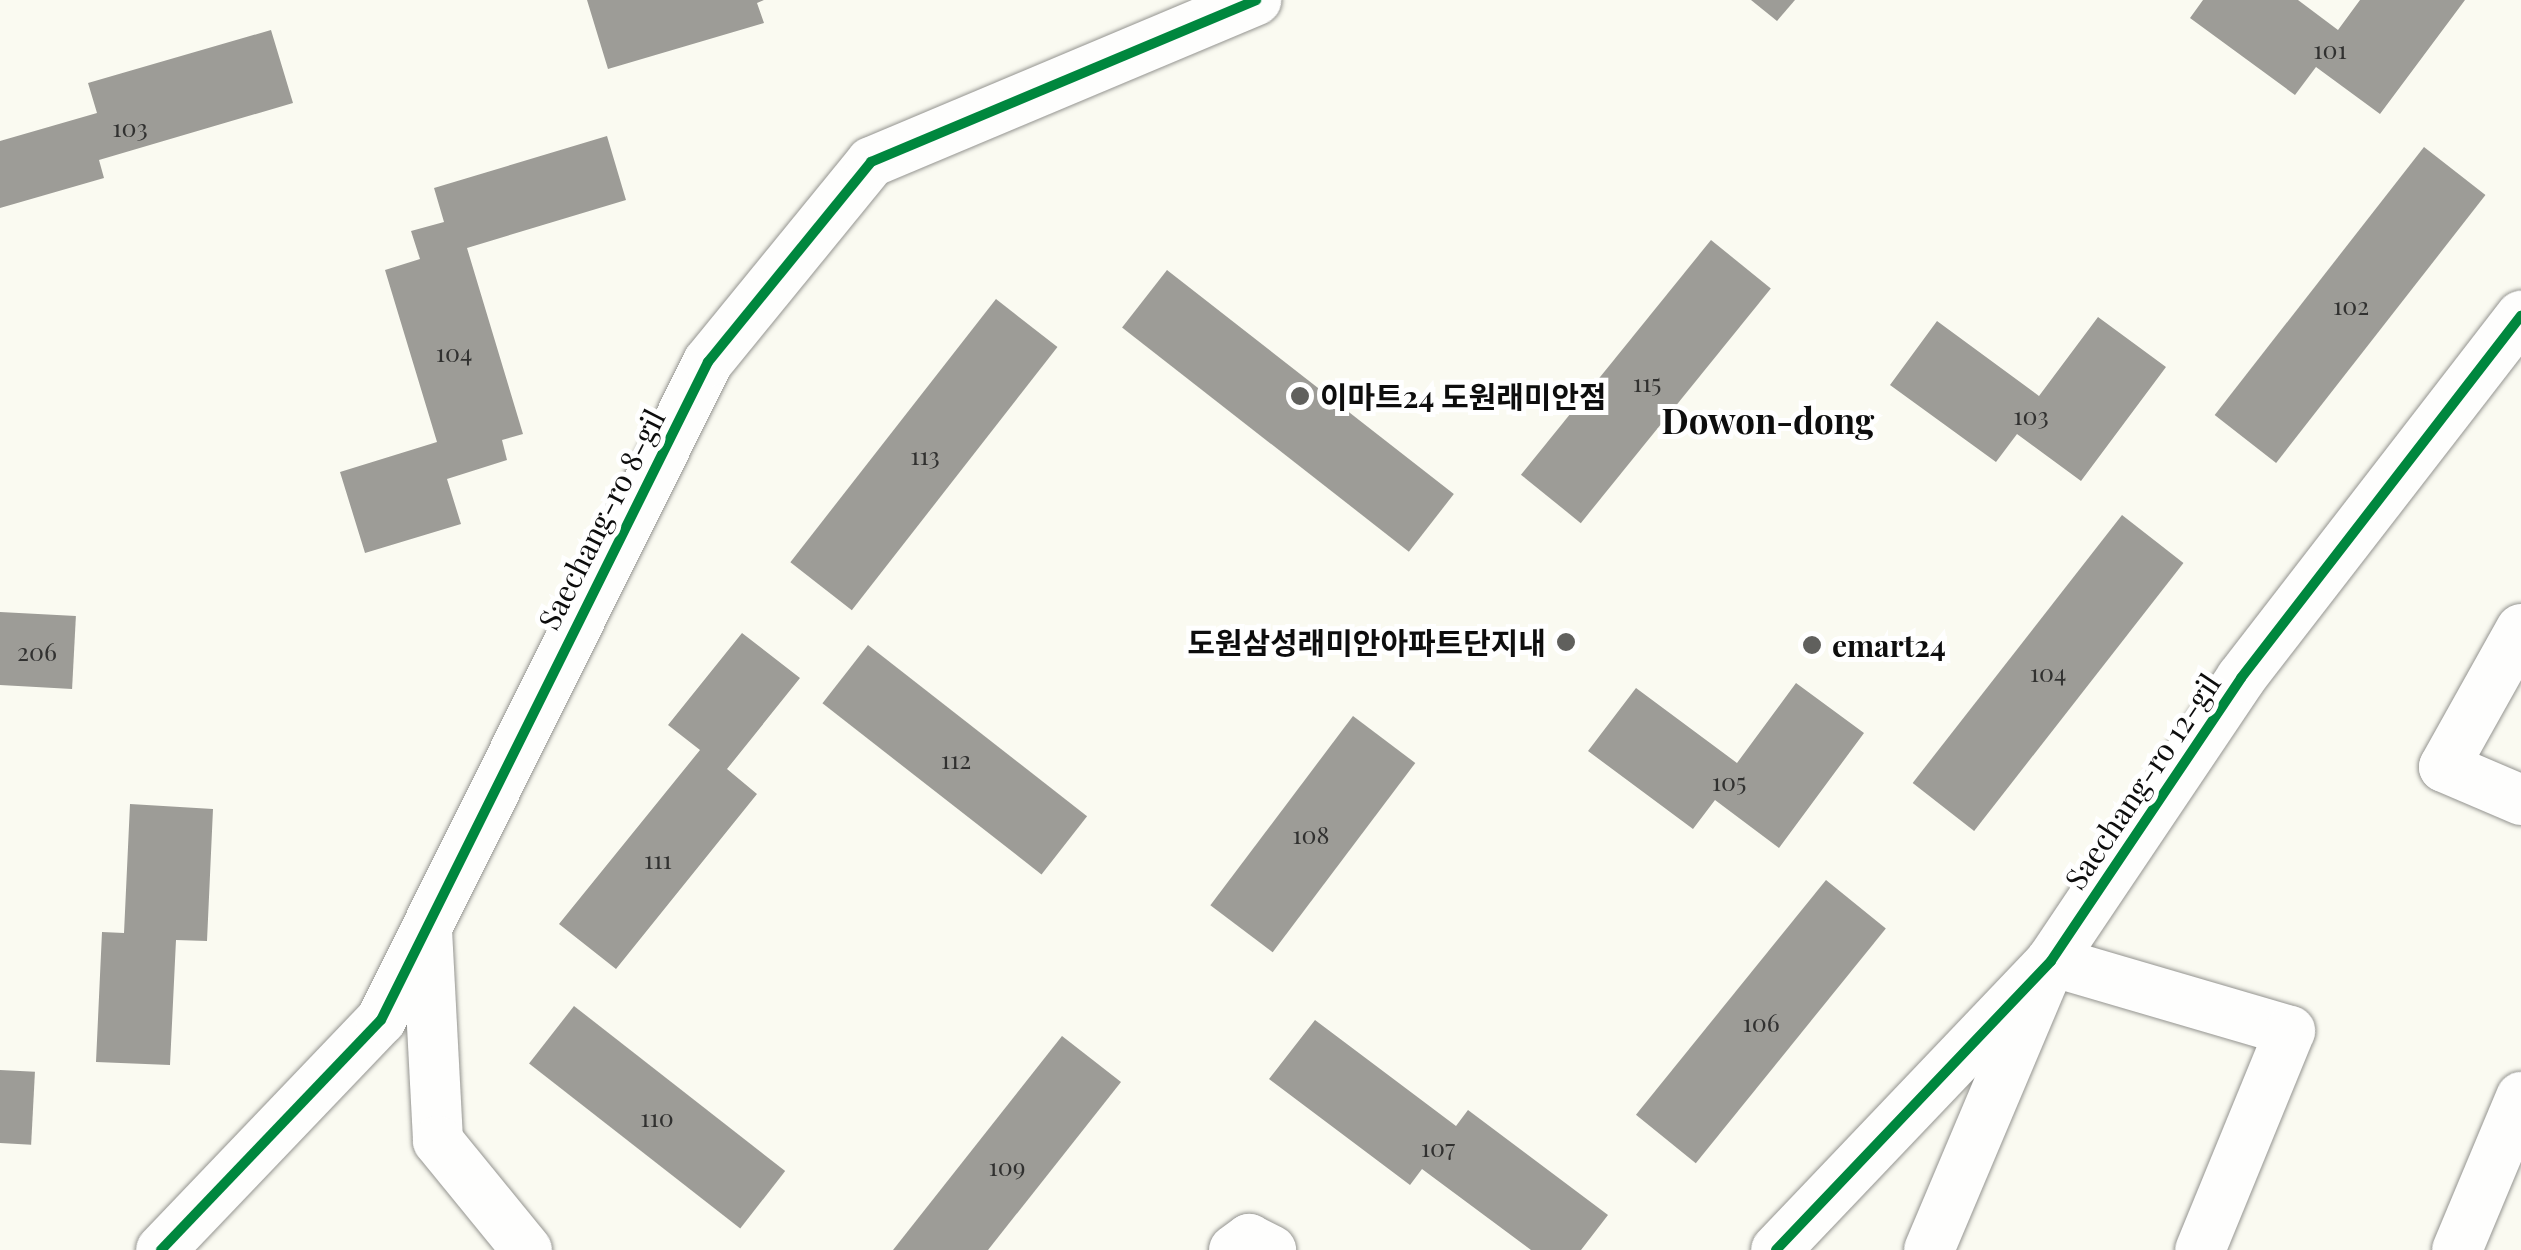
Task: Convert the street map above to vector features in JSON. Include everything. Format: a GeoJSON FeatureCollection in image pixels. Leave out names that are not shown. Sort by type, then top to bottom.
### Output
{"type":"FeatureCollection","features":[{"type":"Feature","properties":{"kind":"street","name":"Saechang-ro 8-gil"},"geometry":{"type":"LineString","coordinates":[[161,1250],[381,1020],[708,362],[871,162],[1256,0]]}},
{"type":"Feature","properties":{"kind":"street","name":"Saechang-ro 12-gil"},"geometry":{"type":"LineString","coordinates":[[1776,1250],[2051,962],[2241,678],[2521,316]]}},
{"type":"Feature","properties":{"kind":"street"},"geometry":{"type":"LineString","coordinates":[[2521,629],[2444,767],[2521,800]]}},
{"type":"Feature","properties":{"kind":"street"},"geometry":{"type":"LineString","coordinates":[[426,926],[438,1141],[528,1250]]}},
{"type":"Feature","properties":{"kind":"street"},"geometry":{"type":"LineString","coordinates":[[1929,1250],[2051,962],[2290,1031],[2200,1250]]}},
{"type":"Feature","properties":{"kind":"street"},"geometry":{"type":"LineString","coordinates":[[2457,1250],[2521,1097]]}},
{"type":"Feature","properties":{"kind":"street"},"geometry":{"type":"LineString","coordinates":[[1234,1250],[1249,1238],[1271,1250]]}},
{"type":"Feature","properties":{"kind":"building"},"geometry":{"type":"Polygon","coordinates":[[[587,0],[764,0],[757,3],[764,23],[608,69],[587,0]]]}},
{"type":"Feature","properties":{"kind":"building"},"geometry":{"type":"Polygon","coordinates":[[[1751,0],[1795,0],[1777,21],[1751,0]]]}},
{"type":"Feature","properties":{"kind":"building"},"geometry":{"type":"Polygon","coordinates":[[[2203,0],[2298,0],[2338,30],[2360,0],[2465,0],[2380,114],[2316,67],[2295,95],[2190,18],[2203,0]]]}},
{"type":"Feature","properties":{"kind":"building"},"geometry":{"type":"Polygon","coordinates":[[[271,30],[293,103],[99,160],[104,178],[0,208],[0,141],[97,113],[88,83],[271,30]]]}},
{"type":"Feature","properties":{"kind":"building"},"geometry":{"type":"Polygon","coordinates":[[[607,136],[626,200],[467,248],[523,434],[502,440],[507,460],[447,479],[461,524],[365,553],[340,472],[437,442],[385,270],[420,259],[411,231],[444,222],[434,188],[607,136]]]}},
{"type":"Feature","properties":{"kind":"building"},"geometry":{"type":"Polygon","coordinates":[[[2424,147],[2485,195],[2276,463],[2215,415],[2424,147]]]}},
{"type":"Feature","properties":{"kind":"building"},"geometry":{"type":"Polygon","coordinates":[[[1711,240],[1771,288],[1581,523],[1521,475],[1711,240]]]}},
{"type":"Feature","properties":{"kind":"building"},"geometry":{"type":"Polygon","coordinates":[[[1167,270],[1454,494],[1409,552],[1122,328],[1167,270]]]}},
{"type":"Feature","properties":{"kind":"building"},"geometry":{"type":"Polygon","coordinates":[[[996,299],[1057,347],[852,610],[790,562],[996,299]]]}},
{"type":"Feature","properties":{"kind":"building"},"geometry":{"type":"Polygon","coordinates":[[[2098,317],[2166,367],[2081,481],[2017,434],[1996,462],[1890,385],[1937,321],[2039,396],[2098,317]]]}},
{"type":"Feature","properties":{"kind":"building"},"geometry":{"type":"Polygon","coordinates":[[[2122,515],[2183,563],[1974,831],[1913,783],[2122,515]]]}},
{"type":"Feature","properties":{"kind":"building"},"geometry":{"type":"Polygon","coordinates":[[[0,612],[76,616],[72,689],[0,685],[0,612]]]}},
{"type":"Feature","properties":{"kind":"building"},"geometry":{"type":"Polygon","coordinates":[[[742,633],[800,678],[727,769],[757,794],[616,969],[559,924],[700,750],[668,725],[742,633]]]}},
{"type":"Feature","properties":{"kind":"building"},"geometry":{"type":"Polygon","coordinates":[[[868,645],[1087,816],[1042,874],[822,703],[868,645]]]}},
{"type":"Feature","properties":{"kind":"building"},"geometry":{"type":"Polygon","coordinates":[[[1796,683],[1864,733],[1779,848],[1715,800],[1693,829],[1588,751],[1636,688],[1737,763],[1796,683]]]}},
{"type":"Feature","properties":{"kind":"building"},"geometry":{"type":"Polygon","coordinates":[[[1353,716],[1415,763],[1273,952],[1210,905],[1353,716]]]}},
{"type":"Feature","properties":{"kind":"building"},"geometry":{"type":"Polygon","coordinates":[[[130,804],[213,809],[207,941],[176,940],[170,1065],[96,1062],[102,932],[124,933],[130,804]]]}},
{"type":"Feature","properties":{"kind":"building"},"geometry":{"type":"Polygon","coordinates":[[[1826,880],[1886,928],[1696,1163],[1636,1115],[1826,880]]]}},
{"type":"Feature","properties":{"kind":"building"},"geometry":{"type":"Polygon","coordinates":[[[574,1006],[785,1171],[740,1229],[529,1064],[574,1006]]]}},
{"type":"Feature","properties":{"kind":"building"},"geometry":{"type":"Polygon","coordinates":[[[1315,1020],[1456,1126],[1468,1110],[1608,1215],[1581,1250],[1531,1250],[1422,1169],[1410,1185],[1269,1079],[1315,1020]]]}},
{"type":"Feature","properties":{"kind":"building"},"geometry":{"type":"Polygon","coordinates":[[[1062,1036],[1121,1082],[988,1250],[893,1250],[1062,1036]]]}},
{"type":"Feature","properties":{"kind":"building"},"geometry":{"type":"Polygon","coordinates":[[[0,1070],[35,1072],[31,1145],[0,1143],[0,1070]]]}},
{"type":"Feature","properties":{"kind":"cycle path"},"geometry":{"type":"LineString","coordinates":[[161,1250],[381,1020],[708,362],[871,162],[1256,0]]}},
{"type":"Feature","properties":{"kind":"cycle path"},"geometry":{"type":"LineString","coordinates":[[1776,1250],[2051,961],[2241,678],[2521,316]]}},
{"type":"Feature","properties":{"kind":"place","name":"이마트24 도원래미안점"},"geometry":{"type":"Point","coordinates":[1300,396]}},
{"type":"Feature","properties":{"kind":"place","name":"도원삼성래미안아파트단지내"},"geometry":{"type":"Point","coordinates":[1566,642]}},
{"type":"Feature","properties":{"kind":"place","name":"emart24"},"geometry":{"type":"Point","coordinates":[1812,645]}},
{"type":"Feature","properties":{"kind":"district","name":"Dowon-dong"},"geometry":{"type":"Point","coordinates":[1768,420]}}]}
